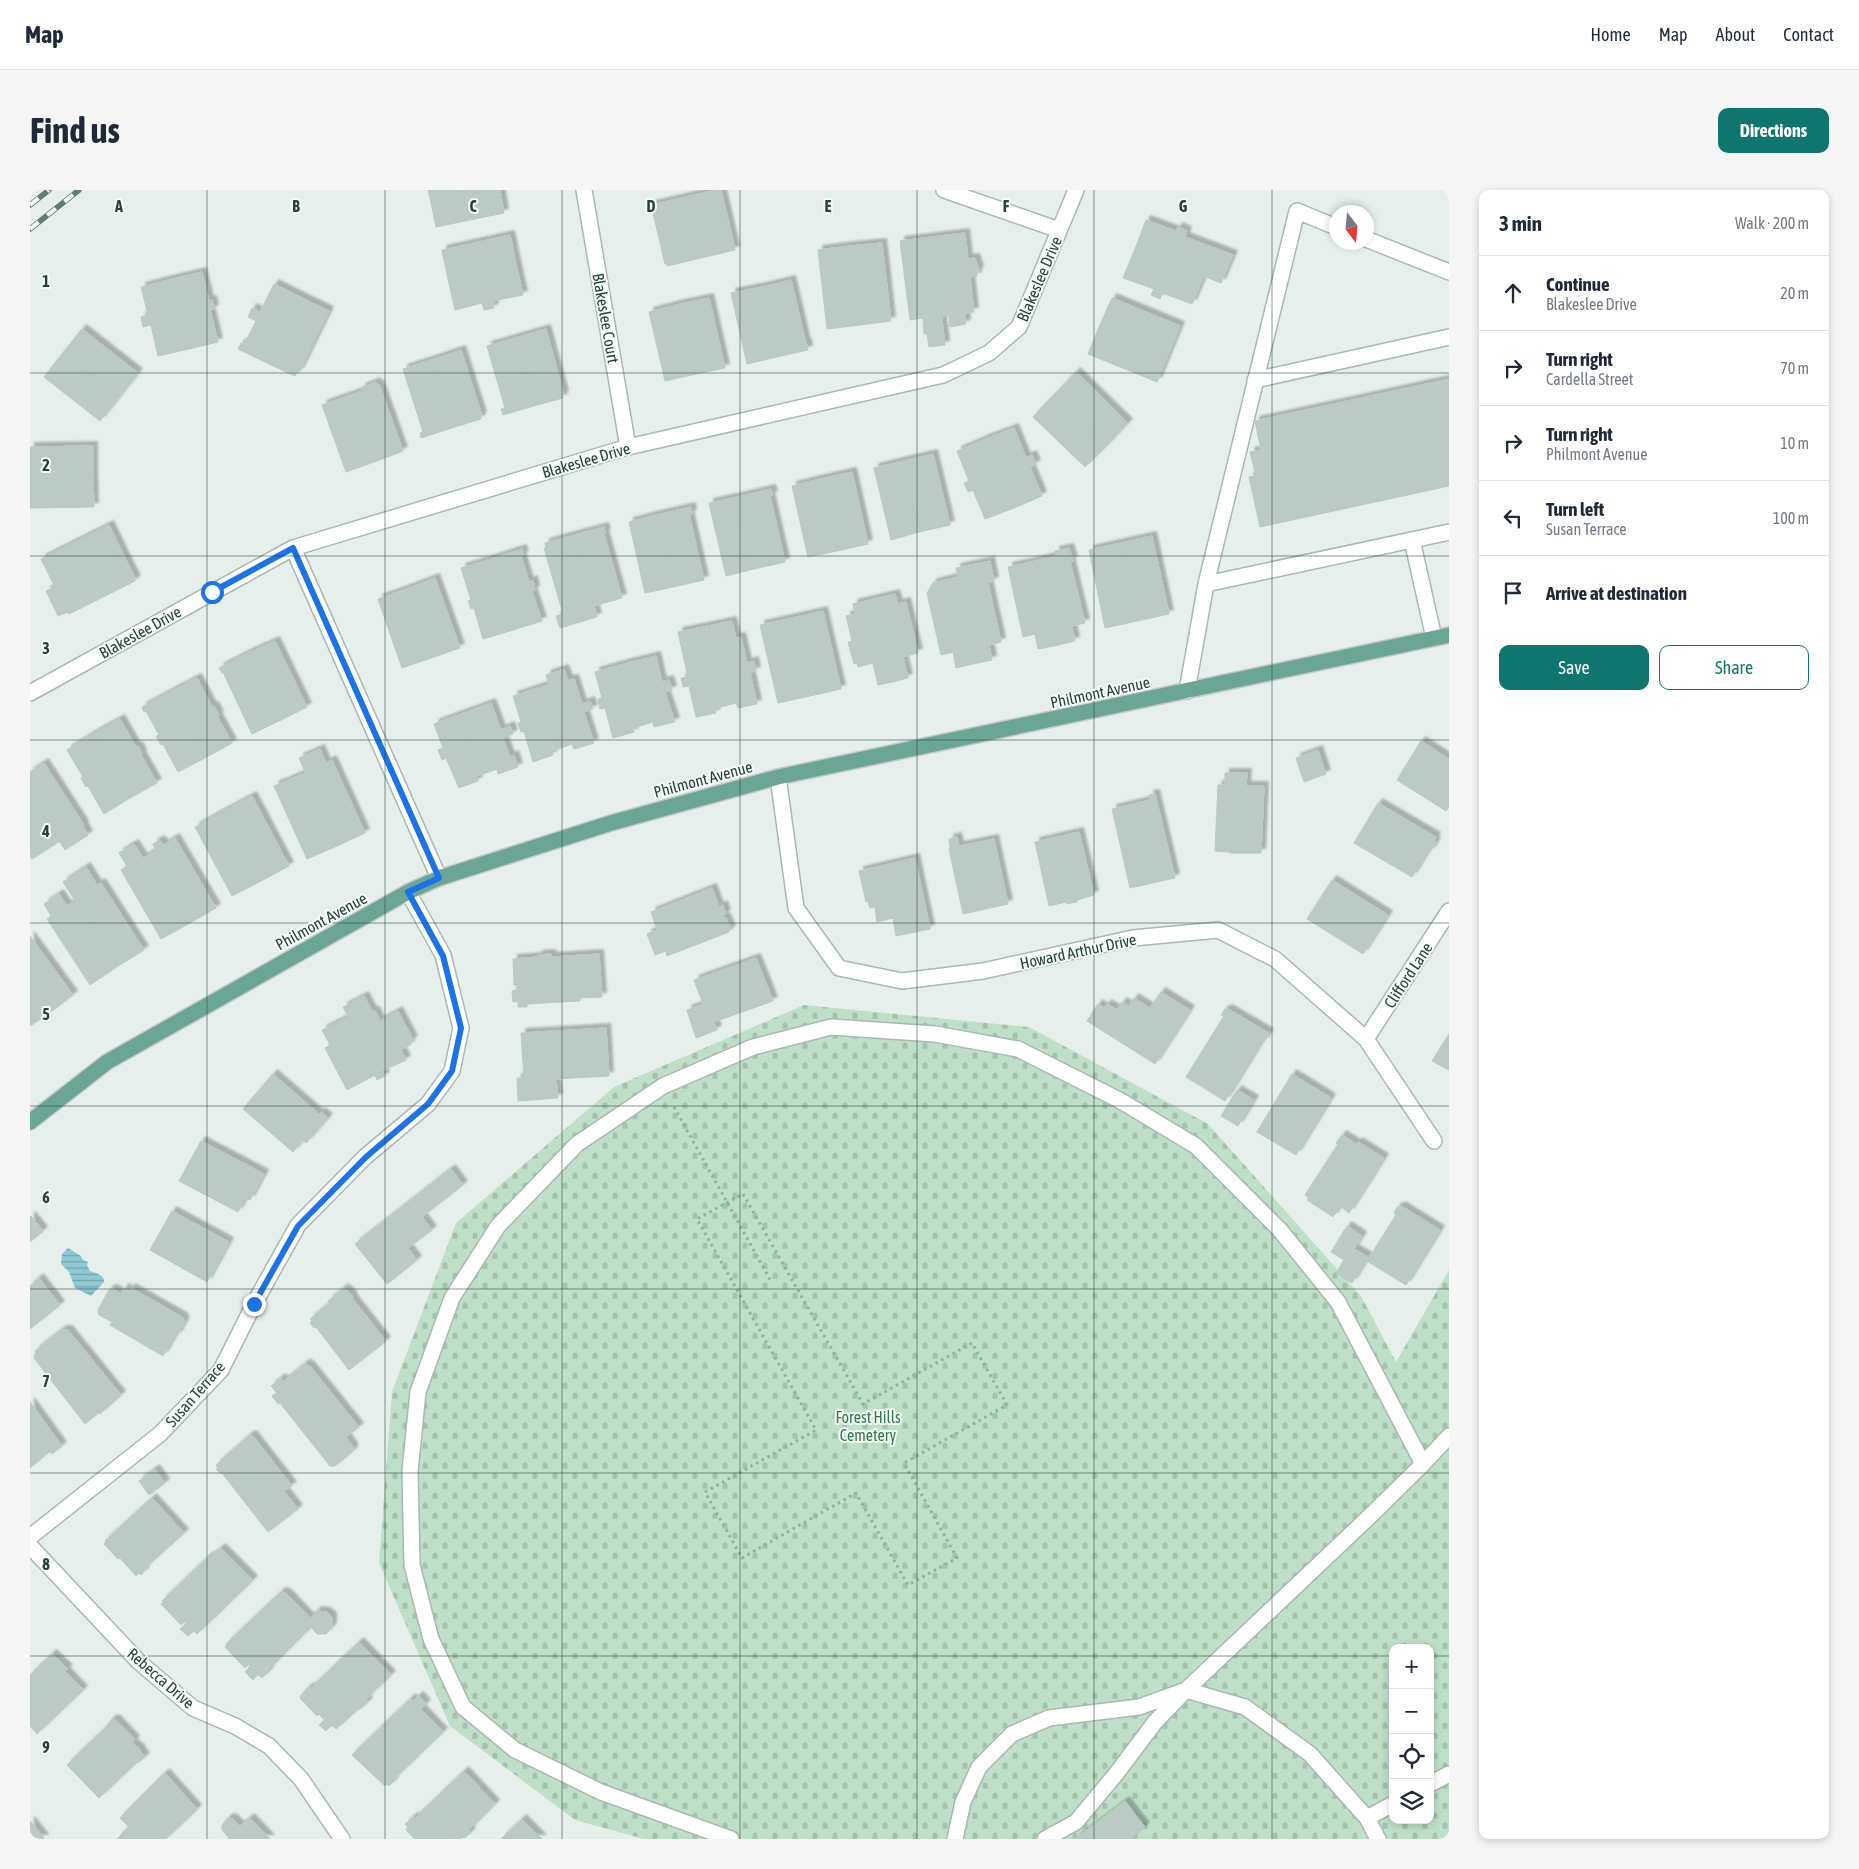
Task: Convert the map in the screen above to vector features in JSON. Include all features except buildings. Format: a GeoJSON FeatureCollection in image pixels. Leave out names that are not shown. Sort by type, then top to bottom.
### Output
{"type":"FeatureCollection","features":[{"type":"Feature","properties":{"kind":"main road","name":"Philmont Avenue"},"geometry":{"type":"LineString","coordinates":[[30,1122],[107,1062],[408,892],[439,878],[610,823],[778,777],[1442,637]]}},
{"type":"Feature","properties":{"kind":"street","name":"Blakeslee Court"},"geometry":{"type":"LineString","coordinates":[[584,190],[628,447]]}},
{"type":"Feature","properties":{"kind":"street"},"geometry":{"type":"LineString","coordinates":[[944,190],[1059,230]]}},
{"type":"Feature","properties":{"kind":"street","name":"Blakeslee Drive"},"geometry":{"type":"LineString","coordinates":[[30,693],[293,548],[628,447],[943,375],[990,353],[1019,327],[1076,190]]}},
{"type":"Feature","properties":{"kind":"street"},"geometry":{"type":"LineString","coordinates":[[1187,691],[1206,584],[1297,211],[1329,224]]}},
{"type":"Feature","properties":{"kind":"street"},"geometry":{"type":"LineString","coordinates":[[1374,242],[1449,272]]}},
{"type":"Feature","properties":{"kind":"street"},"geometry":{"type":"LineString","coordinates":[[1256,380],[1449,337]]}},
{"type":"Feature","properties":{"kind":"street"},"geometry":{"type":"LineString","coordinates":[[1206,584],[1449,532]]}},
{"type":"Feature","properties":{"kind":"street"},"geometry":{"type":"LineString","coordinates":[[1412,540],[1442,637]]}},
{"type":"Feature","properties":{"kind":"street"},"geometry":{"type":"LineString","coordinates":[[293,548],[439,878]]}},
{"type":"Feature","properties":{"kind":"street","name":"Howard Arthur Drive"},"geometry":{"type":"LineString","coordinates":[[778,777],[796,908],[839,968],[902,982],[983,971],[1133,938],[1218,930],[1275,960],[1366,1040],[1434,1141]]}},
{"type":"Feature","properties":{"kind":"street","name":"Susan Terrace"},"geometry":{"type":"LineString","coordinates":[[30,1537],[160,1434],[221,1370],[254,1304],[298,1226],[366,1157],[428,1104],[452,1071],[461,1028],[450,983],[443,956],[408,892]]}},
{"type":"Feature","properties":{"kind":"street","name":"Clifford Lane"},"geometry":{"type":"LineString","coordinates":[[1366,1040],[1449,911]]}},
{"type":"Feature","properties":{"kind":"street"},"geometry":{"type":"LineString","coordinates":[[731,1839],[601,1792],[523,1754],[515,1750],[463,1707],[431,1639],[412,1565],[410,1471],[418,1392],[452,1298],[498,1226],[577,1144],[663,1086],[753,1047],[831,1027],[935,1034],[1018,1049],[1120,1101],[1196,1146],[1280,1230],[1338,1302],[1424,1464]]}},
{"type":"Feature","properties":{"kind":"street"},"geometry":{"type":"LineString","coordinates":[[1045,1839],[1076,1822],[1116,1774],[1155,1722],[1186,1690],[1424,1464],[1449,1436]]}},
{"type":"Feature","properties":{"kind":"street","name":"Rebecca Drive"},"geometry":{"type":"LineString","coordinates":[[30,1546],[139,1662],[193,1708],[234,1726],[269,1746],[302,1779],[342,1839]]}},
{"type":"Feature","properties":{"kind":"street"},"geometry":{"type":"LineString","coordinates":[[955,1839],[963,1802],[979,1767],[1012,1734],[1049,1718],[1139,1707],[1186,1690],[1245,1707],[1310,1754],[1367,1818],[1378,1839]]}},
{"type":"Feature","properties":{"kind":"street"},"geometry":{"type":"LineString","coordinates":[[1434,1782],[1449,1774]]}},
{"type":"Feature","properties":{"kind":"street"},"geometry":{"type":"LineString","coordinates":[[1367,1818],[1389,1806]]}},
{"type":"Feature","properties":{"kind":"path"},"geometry":{"type":"LineString","coordinates":[[663,1086],[772,1284]]}},
{"type":"Feature","properties":{"kind":"path"},"geometry":{"type":"LineString","coordinates":[[743,1194],[863,1404],[972,1343],[1007,1405],[904,1464],[958,1558],[908,1585],[856,1493],[742,1558],[705,1492],[816,1430],[697,1219],[727,1204],[743,1194]]}},
{"type":"Feature","properties":{"kind":"green space","name":"Forest Hills Cemetery"},"geometry":{"type":"Polygon","coordinates":[[[804,1005],[1029,1027],[1208,1124],[1361,1296],[1396,1362],[1449,1270],[1449,1839],[644,1839],[575,1820],[450,1726],[379,1563],[392,1392],[456,1223],[614,1087],[804,1005]]]}},
{"type":"Feature","properties":{"kind":"water"},"geometry":{"type":"Polygon","coordinates":[[[68,1248],[88,1262],[87,1265],[90,1271],[99,1275],[104,1280],[91,1296],[75,1288],[69,1272],[61,1264],[62,1254],[68,1248]]]}},
{"type":"Feature","properties":{"kind":"railway"},"geometry":{"type":"LineString","coordinates":[[30,205],[49,190]]}},
{"type":"Feature","properties":{"kind":"railway"},"geometry":{"type":"LineString","coordinates":[[30,229],[79,190]]}},
{"type":"Feature","properties":{"kind":"route"},"geometry":{"type":"LineString","coordinates":[[212,592],[293,548],[439,878],[408,892],[443,956],[461,1028],[452,1071],[428,1104],[366,1157],[298,1226],[254,1304]]}}]}
